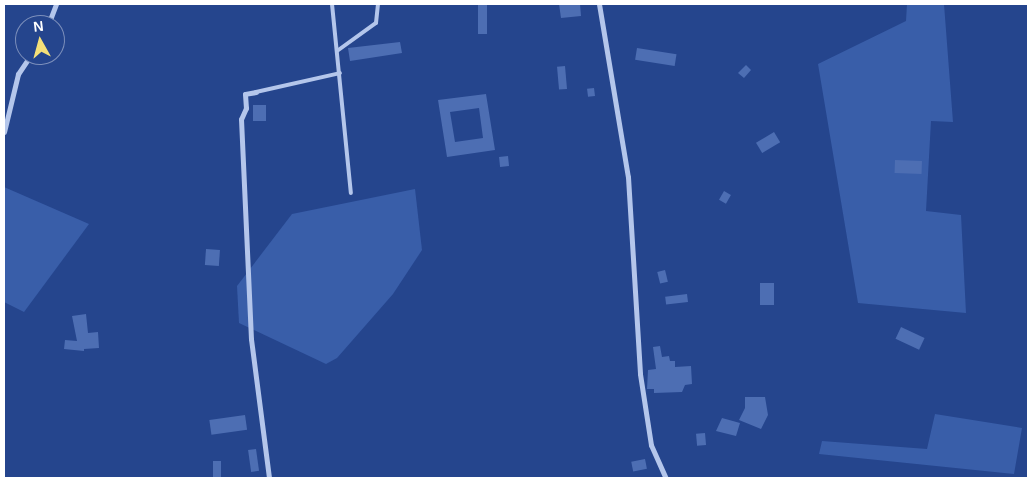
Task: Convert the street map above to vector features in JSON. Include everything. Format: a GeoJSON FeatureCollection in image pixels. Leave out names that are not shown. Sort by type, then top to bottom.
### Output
{"type":"FeatureCollection","features":[{"type":"Feature","properties":{"kind":"street"},"geometry":{"type":"LineString","coordinates":[[599,4],[628,177],[632,279],[642,383],[651,445],[666,478]]}},
{"type":"Feature","properties":{"kind":"street"},"geometry":{"type":"LineString","coordinates":[[4,132],[18,74],[24,65]]}},
{"type":"Feature","properties":{"kind":"street"},"geometry":{"type":"LineString","coordinates":[[256,92],[245,94],[246,108],[241,119],[251,340],[269,478]]}},
{"type":"Feature","properties":{"kind":"lane"},"geometry":{"type":"LineString","coordinates":[[332,4],[351,193]]}},
{"type":"Feature","properties":{"kind":"lane"},"geometry":{"type":"LineString","coordinates":[[337,51],[376,23],[378,4]]}},
{"type":"Feature","properties":{"kind":"lane"},"geometry":{"type":"LineString","coordinates":[[256,92],[340,73]]}},
{"type":"Feature","properties":{"kind":"shaded area"},"geometry":{"type":"Polygon","coordinates":[[[907,4],[944,4],[953,122],[931,121],[926,211],[961,215],[966,313],[858,303],[818,64],[906,21],[907,4]]]}},
{"type":"Feature","properties":{"kind":"shaded area"},"geometry":{"type":"Polygon","coordinates":[[[4,187],[89,224],[24,312],[4,302],[4,187]]]}},
{"type":"Feature","properties":{"kind":"shaded area"},"geometry":{"type":"Polygon","coordinates":[[[415,189],[422,250],[393,294],[337,358],[326,364],[239,323],[237,286],[292,214],[415,189]]]}},
{"type":"Feature","properties":{"kind":"shaded area"},"geometry":{"type":"Polygon","coordinates":[[[935,414],[1022,428],[1014,474],[819,454],[822,441],[927,449],[935,414]]]}},
{"type":"Feature","properties":{"kind":"building"},"geometry":{"type":"Polygon","coordinates":[[[478,4],[487,4],[487,34],[478,34],[478,4]]]}},
{"type":"Feature","properties":{"kind":"building"},"geometry":{"type":"Polygon","coordinates":[[[559,4],[580,4],[581,16],[561,18],[559,4]]]}},
{"type":"Feature","properties":{"kind":"building"},"geometry":{"type":"Polygon","coordinates":[[[400,42],[402,53],[350,61],[348,48],[400,42]]]}},
{"type":"Feature","properties":{"kind":"building"},"geometry":{"type":"Polygon","coordinates":[[[637,48],[677,54],[675,66],[635,60],[637,48]]]}},
{"type":"Feature","properties":{"kind":"building"},"geometry":{"type":"Polygon","coordinates":[[[746,65],[751,70],[744,78],[738,73],[746,65]]]}},
{"type":"Feature","properties":{"kind":"building"},"geometry":{"type":"Polygon","coordinates":[[[565,66],[567,89],[559,90],[557,67],[565,66]]]}},
{"type":"Feature","properties":{"kind":"building"},"geometry":{"type":"Polygon","coordinates":[[[594,88],[595,96],[588,97],[587,89],[594,88]]]}},
{"type":"Feature","properties":{"kind":"building"},"geometry":{"type":"Polygon","coordinates":[[[486,94],[495,150],[447,157],[438,100],[486,94]],[[479,108],[450,112],[455,142],[483,138],[479,108]]]}},
{"type":"Feature","properties":{"kind":"building"},"geometry":{"type":"Polygon","coordinates":[[[253,105],[266,105],[266,121],[253,121],[253,105]]]}},
{"type":"Feature","properties":{"kind":"building"},"geometry":{"type":"Polygon","coordinates":[[[774,132],[780,142],[762,153],[756,143],[774,132]]]}},
{"type":"Feature","properties":{"kind":"building"},"geometry":{"type":"Polygon","coordinates":[[[508,156],[509,166],[500,167],[499,157],[508,156]]]}},
{"type":"Feature","properties":{"kind":"building"},"geometry":{"type":"Polygon","coordinates":[[[895,160],[922,161],[922,174],[895,173],[895,160]]]}},
{"type":"Feature","properties":{"kind":"building"},"geometry":{"type":"Polygon","coordinates":[[[724,191],[731,195],[726,204],[719,200],[724,191]]]}},
{"type":"Feature","properties":{"kind":"building"},"geometry":{"type":"Polygon","coordinates":[[[206,249],[220,250],[219,266],[205,265],[206,249]]]}},
{"type":"Feature","properties":{"kind":"building"},"geometry":{"type":"Polygon","coordinates":[[[665,270],[668,282],[660,284],[657,272],[665,270]]]}},
{"type":"Feature","properties":{"kind":"building"},"geometry":{"type":"Polygon","coordinates":[[[760,283],[774,283],[774,305],[760,305],[760,283]]]}},
{"type":"Feature","properties":{"kind":"building"},"geometry":{"type":"Polygon","coordinates":[[[687,294],[688,302],[666,305],[665,297],[687,294]]]}},
{"type":"Feature","properties":{"kind":"building"},"geometry":{"type":"Polygon","coordinates":[[[86,314],[88,333],[98,332],[99,348],[84,349],[84,351],[64,349],[65,340],[77,341],[72,316],[86,314]]]}},
{"type":"Feature","properties":{"kind":"building"},"geometry":{"type":"Polygon","coordinates":[[[901,327],[925,338],[919,350],[896,339],[901,327]]]}},
{"type":"Feature","properties":{"kind":"building"},"geometry":{"type":"Polygon","coordinates":[[[660,346],[662,357],[669,356],[670,361],[675,361],[675,367],[691,366],[692,384],[685,385],[682,392],[654,393],[654,389],[647,389],[648,370],[656,369],[653,347],[660,346]]]}},
{"type":"Feature","properties":{"kind":"building"},"geometry":{"type":"Polygon","coordinates":[[[745,397],[765,397],[768,415],[761,429],[739,420],[745,408],[745,397]]]}},
{"type":"Feature","properties":{"kind":"building"},"geometry":{"type":"Polygon","coordinates":[[[245,415],[247,430],[211,435],[209,420],[245,415]]]}},
{"type":"Feature","properties":{"kind":"building"},"geometry":{"type":"Polygon","coordinates":[[[722,418],[740,423],[736,436],[716,431],[722,418]]]}},
{"type":"Feature","properties":{"kind":"building"},"geometry":{"type":"Polygon","coordinates":[[[705,433],[706,445],[697,446],[696,434],[705,433]]]}},
{"type":"Feature","properties":{"kind":"building"},"geometry":{"type":"Polygon","coordinates":[[[256,449],[259,471],[251,472],[248,450],[256,449]]]}},
{"type":"Feature","properties":{"kind":"building"},"geometry":{"type":"Polygon","coordinates":[[[645,459],[647,469],[633,471],[631,462],[645,459]]]}},
{"type":"Feature","properties":{"kind":"building"},"geometry":{"type":"Polygon","coordinates":[[[213,461],[221,461],[221,478],[213,478],[213,461]]]}}]}
